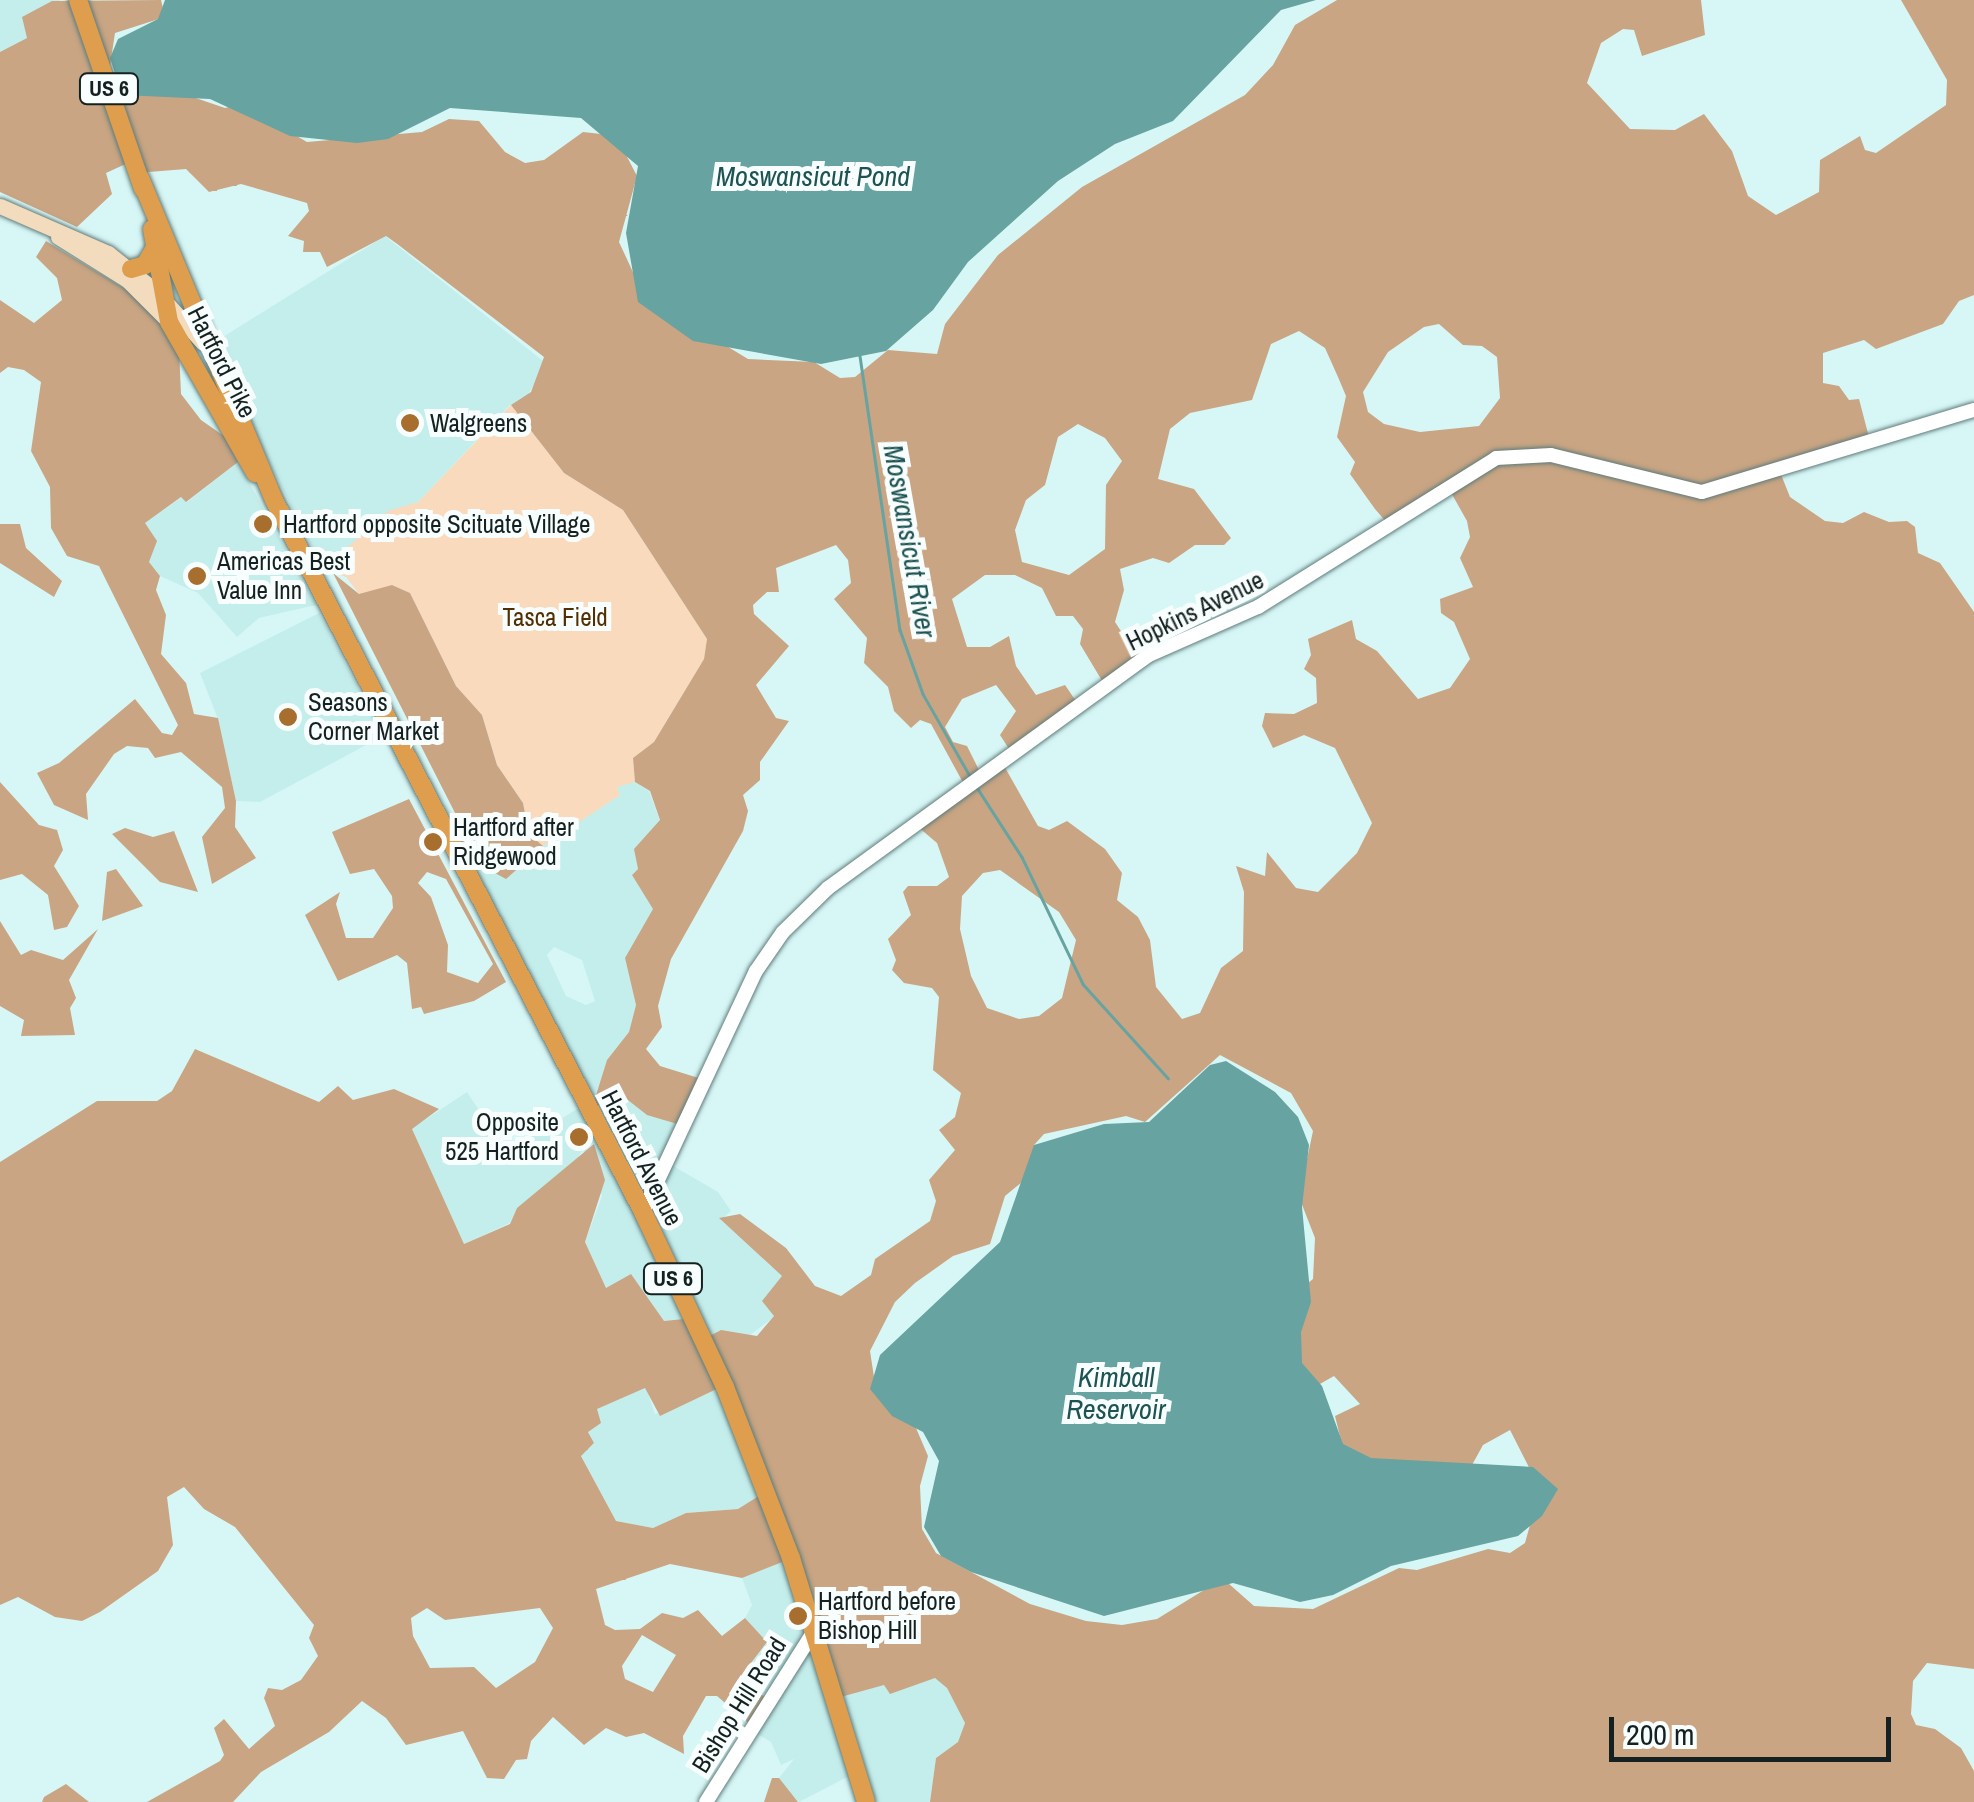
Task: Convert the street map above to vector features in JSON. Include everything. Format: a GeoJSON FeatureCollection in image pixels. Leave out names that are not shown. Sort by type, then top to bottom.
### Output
{"type":"FeatureCollection","features":[{"type":"Feature","properties":{"kind":"highway","name":"Hartford Pike"},"geometry":{"type":"LineString","coordinates":[[78,0],[140,178],[204,343],[274,500]]}},
{"type":"Feature","properties":{"kind":"highway","name":"Hartford Pike"},"geometry":{"type":"LineString","coordinates":[[140,178],[169,322],[308,564]]}},
{"type":"Feature","properties":{"kind":"highway"},"geometry":{"type":"LineString","coordinates":[[131,269],[145,264],[155,248]]}},
{"type":"Feature","properties":{"kind":"highway","name":"Hartford Avenue"},"geometry":{"type":"LineString","coordinates":[[308,564],[643,1212],[754,1453],[866,1802]]}},
{"type":"Feature","properties":{"kind":"main road"},"geometry":{"type":"LineString","coordinates":[[0,206],[48,229],[127,280],[169,322]]}},
{"type":"Feature","properties":{"kind":"main road"},"geometry":{"type":"LineString","coordinates":[[48,229],[77,237],[131,269],[204,343]]}},
{"type":"Feature","properties":{"kind":"street","name":"Hopkins Avenue"},"geometry":{"type":"LineString","coordinates":[[643,1212],[756,971],[784,932],[828,888],[1149,655],[1258,607],[1496,458],[1552,455],[1702,492],[1974,410]]}},
{"type":"Feature","properties":{"kind":"street","name":"Bishop Hill Road"},"geometry":{"type":"LineString","coordinates":[[706,1802],[813,1634]]}},
{"type":"Feature","properties":{"kind":"shaded area"},"geometry":{"type":"Polygon","coordinates":[[[0,0],[60,0],[27,38],[0,52],[0,0]]]}},
{"type":"Feature","properties":{"kind":"shaded area"},"geometry":{"type":"Polygon","coordinates":[[[161,0],[165,17],[115,33],[110,66],[124,93],[175,91],[225,108],[242,104],[307,142],[422,132],[449,119],[479,121],[505,152],[525,163],[544,160],[583,132],[601,134],[624,151],[637,176],[619,242],[644,296],[748,359],[814,362],[840,378],[855,377],[888,350],[937,354],[945,324],[998,255],[1082,187],[1245,95],[1273,65],[1295,25],[1337,0],[1701,0],[1705,35],[1642,56],[1634,30],[1623,29],[1601,43],[1587,83],[1630,129],[1675,130],[1704,114],[1732,151],[1748,196],[1776,215],[1819,192],[1820,160],[1860,136],[1865,150],[1876,153],[1946,105],[1947,80],[1901,0],[1974,0],[1974,295],[1959,301],[1943,324],[1876,349],[1864,340],[1823,353],[1823,383],[1839,386],[1849,400],[1859,399],[1870,441],[1780,472],[1790,497],[1825,521],[1843,523],[1864,512],[1889,522],[1907,521],[1915,527],[1918,553],[1940,563],[1974,612],[1974,1669],[1927,1663],[1913,1681],[1911,1714],[1916,1725],[1935,1729],[1961,1748],[1974,1771],[1974,1802],[930,1802],[936,1758],[958,1742],[965,1723],[947,1688],[935,1678],[890,1694],[884,1685],[837,1698],[790,1559],[742,1578],[670,1564],[596,1589],[605,1625],[615,1630],[640,1629],[662,1613],[683,1618],[698,1610],[722,1636],[745,1618],[767,1642],[738,1680],[767,1698],[752,1726],[717,1696],[706,1696],[683,1736],[684,1754],[644,1733],[626,1737],[606,1728],[584,1745],[553,1717],[531,1741],[527,1759],[516,1760],[504,1779],[487,1778],[463,1731],[406,1745],[386,1718],[362,1701],[329,1732],[261,1772],[233,1802],[147,1802],[220,1761],[224,1755],[214,1728],[224,1719],[249,1749],[275,1726],[264,1698],[268,1688],[282,1690],[301,1680],[318,1656],[309,1638],[314,1625],[235,1527],[204,1509],[184,1487],[167,1497],[173,1545],[158,1571],[100,1612],[82,1621],[55,1617],[18,1597],[0,1605],[0,1162],[97,1101],[157,1101],[172,1091],[195,1049],[319,1102],[338,1086],[353,1100],[394,1089],[439,1109],[412,1129],[464,1244],[510,1224],[517,1208],[594,1144],[605,1180],[585,1242],[606,1288],[631,1274],[664,1321],[693,1318],[704,1339],[721,1330],[757,1336],[774,1316],[762,1301],[782,1276],[719,1218],[740,1214],[786,1248],[815,1286],[841,1296],[871,1275],[875,1259],[930,1221],[936,1201],[929,1180],[955,1150],[939,1130],[955,1117],[961,1093],[933,1070],[939,997],[932,988],[904,983],[892,970],[896,960],[888,939],[911,915],[903,892],[908,886],[937,886],[949,877],[937,843],[917,826],[966,788],[931,724],[920,720],[911,728],[894,711],[888,687],[864,663],[867,638],[834,599],[851,583],[848,560],[836,545],[776,568],[779,592],[767,592],[753,605],[754,614],[789,646],[756,685],[776,718],[789,721],[760,762],[760,780],[743,795],[748,811],[743,831],[671,959],[658,1006],[662,1027],[646,1049],[660,1066],[705,1080],[684,1126],[647,1115],[624,1097],[614,1107],[593,1105],[607,1060],[629,1032],[636,1005],[625,958],[653,909],[632,875],[638,869],[634,849],[660,820],[650,791],[635,782],[633,758],[654,742],[704,659],[707,639],[623,510],[564,473],[511,405],[531,392],[544,357],[386,236],[327,267],[320,252],[303,252],[304,241],[288,236],[309,211],[307,203],[241,184],[209,192],[186,169],[136,173],[130,162],[106,173],[112,194],[77,227],[0,192],[0,52],[27,38],[22,17],[52,1],[161,0]],[[1439,324],[1424,327],[1388,352],[1363,392],[1368,412],[1384,424],[1420,432],[1479,426],[1500,398],[1497,357],[1482,346],[1463,345],[1439,324]],[[1299,331],[1271,344],[1252,400],[1190,413],[1170,429],[1158,479],[1194,489],[1231,538],[1224,545],[1195,545],[1169,563],[1153,558],[1120,569],[1124,590],[1115,622],[1140,660],[1104,684],[1080,644],[1083,629],[1073,616],[1056,616],[1042,588],[1015,575],[985,575],[952,599],[967,647],[990,647],[1009,636],[1016,666],[1036,695],[1065,685],[1078,704],[1013,755],[1000,735],[1016,711],[996,685],[962,699],[945,727],[953,742],[967,746],[982,776],[1003,764],[1038,826],[1049,830],[1067,821],[1105,849],[1122,873],[1117,900],[1138,917],[1150,940],[1156,987],[1182,1019],[1200,1013],[1221,968],[1243,951],[1244,892],[1236,866],[1265,876],[1267,852],[1296,888],[1318,892],[1357,853],[1372,823],[1335,748],[1304,735],[1273,748],[1262,726],[1265,713],[1294,714],[1317,703],[1316,678],[1304,669],[1311,655],[1308,639],[1352,620],[1356,639],[1377,651],[1418,699],[1450,688],[1470,659],[1454,622],[1441,613],[1440,599],[1473,587],[1460,558],[1470,537],[1467,521],[1449,489],[1388,524],[1350,474],[1355,462],[1337,437],[1346,396],[1325,348],[1299,331]],[[1078,424],[1058,437],[1045,485],[1026,500],[1015,530],[1022,562],[1069,575],[1105,549],[1106,485],[1122,461],[1105,438],[1078,424]],[[1000,870],[983,873],[962,896],[960,929],[971,976],[987,1008],[1019,1019],[1039,1016],[1062,998],[1076,940],[1059,912],[1000,870]],[[1220,1055],[1145,1122],[1126,1116],[1044,1134],[1034,1145],[1039,1150],[1033,1173],[1005,1196],[990,1244],[953,1256],[915,1283],[895,1302],[870,1351],[876,1390],[916,1428],[928,1456],[920,1486],[922,1529],[936,1553],[1030,1604],[1086,1621],[1122,1625],[1157,1619],[1217,1582],[1228,1583],[1254,1606],[1313,1609],[1399,1568],[1417,1570],[1488,1549],[1510,1553],[1525,1543],[1540,1489],[1510,1430],[1483,1445],[1472,1465],[1438,1491],[1348,1469],[1335,1416],[1360,1404],[1334,1376],[1304,1393],[1296,1380],[1303,1287],[1313,1279],[1315,1238],[1299,1197],[1313,1131],[1291,1093],[1220,1055]],[[725,1385],[660,1416],[645,1388],[597,1409],[601,1423],[588,1432],[594,1443],[581,1456],[616,1521],[653,1528],[686,1513],[738,1509],[767,1491],[725,1385]],[[427,1608],[411,1618],[413,1636],[430,1668],[474,1667],[496,1688],[535,1662],[553,1628],[540,1608],[445,1620],[427,1608]],[[642,1635],[622,1666],[625,1679],[653,1692],[676,1655],[642,1635]]]}},
{"type":"Feature","properties":{"kind":"shaded area"},"geometry":{"type":"Polygon","coordinates":[[[385,236],[547,364],[524,401],[510,405],[418,502],[323,569],[210,345],[385,236]]]}},
{"type":"Feature","properties":{"kind":"shaded area"},"geometry":{"type":"Polygon","coordinates":[[[46,241],[132,293],[157,319],[179,350],[181,394],[201,420],[224,436],[238,462],[186,502],[181,497],[145,523],[157,541],[149,562],[160,576],[156,590],[166,615],[161,654],[186,683],[194,714],[218,718],[236,801],[235,827],[256,858],[212,884],[202,837],[225,808],[222,787],[181,752],[155,758],[148,748],[127,746],[114,754],[86,794],[88,820],[54,805],[37,773],[59,763],[135,699],[162,733],[172,735],[178,725],[99,566],[67,556],[51,528],[50,487],[31,451],[41,382],[24,370],[8,367],[0,373],[0,300],[34,323],[62,300],[57,278],[36,257],[46,241]]]}},
{"type":"Feature","properties":{"kind":"shaded area"},"geometry":{"type":"Polygon","coordinates":[[[238,462],[316,605],[259,618],[237,637],[198,593],[160,576],[149,562],[145,523],[182,497],[187,502],[238,462]]]}},
{"type":"Feature","properties":{"kind":"shaded area"},"geometry":{"type":"Polygon","coordinates":[[[0,524],[20,524],[26,548],[62,581],[54,597],[0,563],[0,524]]]}},
{"type":"Feature","properties":{"kind":"shaded area"},"geometry":{"type":"Polygon","coordinates":[[[333,573],[359,594],[392,585],[410,593],[456,686],[482,715],[497,765],[523,803],[529,834],[543,846],[506,879],[482,866],[333,573]]]}},
{"type":"Feature","properties":{"kind":"shaded area"},"geometry":{"type":"Polygon","coordinates":[[[319,613],[383,736],[260,802],[236,801],[218,719],[200,673],[319,613]]]}},
{"type":"Feature","properties":{"kind":"shaded area"},"geometry":{"type":"Polygon","coordinates":[[[630,779],[649,791],[660,821],[635,853],[638,869],[632,875],[654,909],[625,959],[636,1005],[629,1032],[607,1060],[595,1104],[624,1097],[647,1114],[684,1126],[670,1164],[718,1192],[731,1211],[721,1220],[782,1276],[769,1306],[774,1317],[746,1338],[725,1333],[704,1339],[693,1318],[664,1321],[606,1289],[585,1242],[602,1196],[583,1150],[570,1169],[517,1208],[510,1223],[464,1244],[411,1129],[467,1092],[502,1145],[512,1149],[582,1106],[464,873],[482,866],[506,878],[526,856],[620,795],[616,788],[630,779]],[[554,947],[547,955],[566,996],[586,1005],[595,1001],[582,960],[554,947]]]}},
{"type":"Feature","properties":{"kind":"shaded area"},"geometry":{"type":"Polygon","coordinates":[[[0,782],[39,825],[57,830],[63,850],[54,866],[79,906],[67,927],[54,930],[48,895],[22,874],[0,880],[0,782]]]}},
{"type":"Feature","properties":{"kind":"shaded area"},"geometry":{"type":"Polygon","coordinates":[[[409,799],[506,982],[474,1001],[424,1014],[421,1007],[412,1009],[407,963],[397,955],[338,981],[305,915],[340,892],[336,904],[346,938],[373,938],[393,908],[392,896],[374,869],[350,874],[332,832],[409,799]],[[427,872],[418,883],[431,897],[448,945],[447,972],[478,983],[493,964],[446,879],[427,872]]]}},
{"type":"Feature","properties":{"kind":"shaded area"},"geometry":{"type":"Polygon","coordinates":[[[125,828],[153,837],[174,831],[198,892],[160,882],[112,834],[125,828]]]}},
{"type":"Feature","properties":{"kind":"shaded area"},"geometry":{"type":"Polygon","coordinates":[[[116,869],[143,906],[102,921],[107,872],[116,869]]]}},
{"type":"Feature","properties":{"kind":"shaded area"},"geometry":{"type":"Polygon","coordinates":[[[0,921],[21,955],[31,950],[63,960],[98,929],[69,980],[76,998],[70,1008],[75,1035],[21,1036],[24,1020],[0,1006],[0,921]]]}},
{"type":"Feature","properties":{"kind":"shaded area"},"geometry":{"type":"Polygon","coordinates":[[[725,1384],[768,1492],[738,1509],[686,1513],[653,1528],[616,1521],[581,1455],[594,1444],[588,1431],[601,1423],[596,1409],[646,1387],[655,1414],[725,1384]]]}},
{"type":"Feature","properties":{"kind":"shaded area"},"geometry":{"type":"Polygon","coordinates":[[[790,1559],[837,1698],[884,1684],[891,1693],[935,1677],[947,1688],[965,1723],[958,1742],[936,1758],[930,1802],[867,1802],[857,1772],[799,1802],[779,1778],[794,1759],[781,1765],[771,1742],[751,1730],[747,1691],[738,1681],[767,1642],[745,1618],[752,1605],[742,1578],[790,1559]]]}},
{"type":"Feature","properties":{"kind":"shaded area"},"geometry":{"type":"Polygon","coordinates":[[[772,1778],[779,1778],[798,1802],[764,1802],[772,1778]]]}},
{"type":"Feature","properties":{"kind":"shaded area"},"geometry":{"type":"Polygon","coordinates":[[[66,1784],[89,1802],[42,1802],[44,1797],[66,1784]]]}},
{"type":"Feature","properties":{"kind":"green space","name":"Tasca Field"},"geometry":{"type":"Polygon","coordinates":[[[511,405],[564,473],[623,510],[707,639],[704,659],[654,742],[633,758],[635,782],[617,787],[620,795],[543,846],[529,834],[523,803],[497,765],[482,715],[456,686],[410,593],[392,585],[370,596],[359,594],[346,577],[323,569],[388,511],[418,502],[511,405]]]}},
{"type":"Feature","properties":{"kind":"water","name":"Moswansicut Pond"},"geometry":{"type":"Polygon","coordinates":[[[165,0],[1316,0],[1281,10],[1173,121],[1115,144],[1058,181],[968,262],[933,310],[886,351],[821,364],[693,341],[638,302],[626,233],[638,166],[581,118],[450,108],[388,139],[357,143],[290,136],[210,99],[122,95],[110,58],[118,39],[158,19],[165,0]]]}},
{"type":"Feature","properties":{"kind":"water","name":"Kimball Reservoir"},"geometry":{"type":"Polygon","coordinates":[[[1226,1061],[1275,1092],[1298,1117],[1309,1145],[1302,1207],[1311,1302],[1301,1332],[1302,1363],[1322,1386],[1343,1444],[1371,1458],[1533,1467],[1558,1489],[1542,1516],[1518,1536],[1391,1566],[1333,1595],[1300,1602],[1233,1583],[1104,1616],[971,1572],[941,1556],[924,1527],[939,1461],[923,1432],[892,1416],[870,1389],[880,1355],[1000,1242],[1034,1145],[1104,1124],[1149,1122],[1210,1065],[1226,1061]]]}},
{"type":"Feature","properties":{"kind":"waterway","name":"Moswansicut River"},"geometry":{"type":"LineString","coordinates":[[860,356],[900,630],[923,694],[970,776]]}},
{"type":"Feature","properties":{"kind":"waterway","name":"Moswansicut River"},"geometry":{"type":"LineString","coordinates":[[978,789],[1022,857],[1083,984],[1168,1078]]}},
{"type":"Feature","properties":{"kind":"place","name":"Walgreens"},"geometry":{"type":"Point","coordinates":[410,423]}},
{"type":"Feature","properties":{"kind":"place","name":"Hartford opposite Scituate Village"},"geometry":{"type":"Point","coordinates":[263,524]}},
{"type":"Feature","properties":{"kind":"place","name":"Americas Best Value Inn"},"geometry":{"type":"Point","coordinates":[197,576]}},
{"type":"Feature","properties":{"kind":"place","name":"Seasons Corner Market"},"geometry":{"type":"Point","coordinates":[288,717]}},
{"type":"Feature","properties":{"kind":"place","name":"Hartford after Ridgewood"},"geometry":{"type":"Point","coordinates":[433,842]}},
{"type":"Feature","properties":{"kind":"place","name":"Opposite 525 Hartford"},"geometry":{"type":"Point","coordinates":[579,1137]}},
{"type":"Feature","properties":{"kind":"place","name":"Hartford before Bishop Hill"},"geometry":{"type":"Point","coordinates":[798,1616]}}]}
